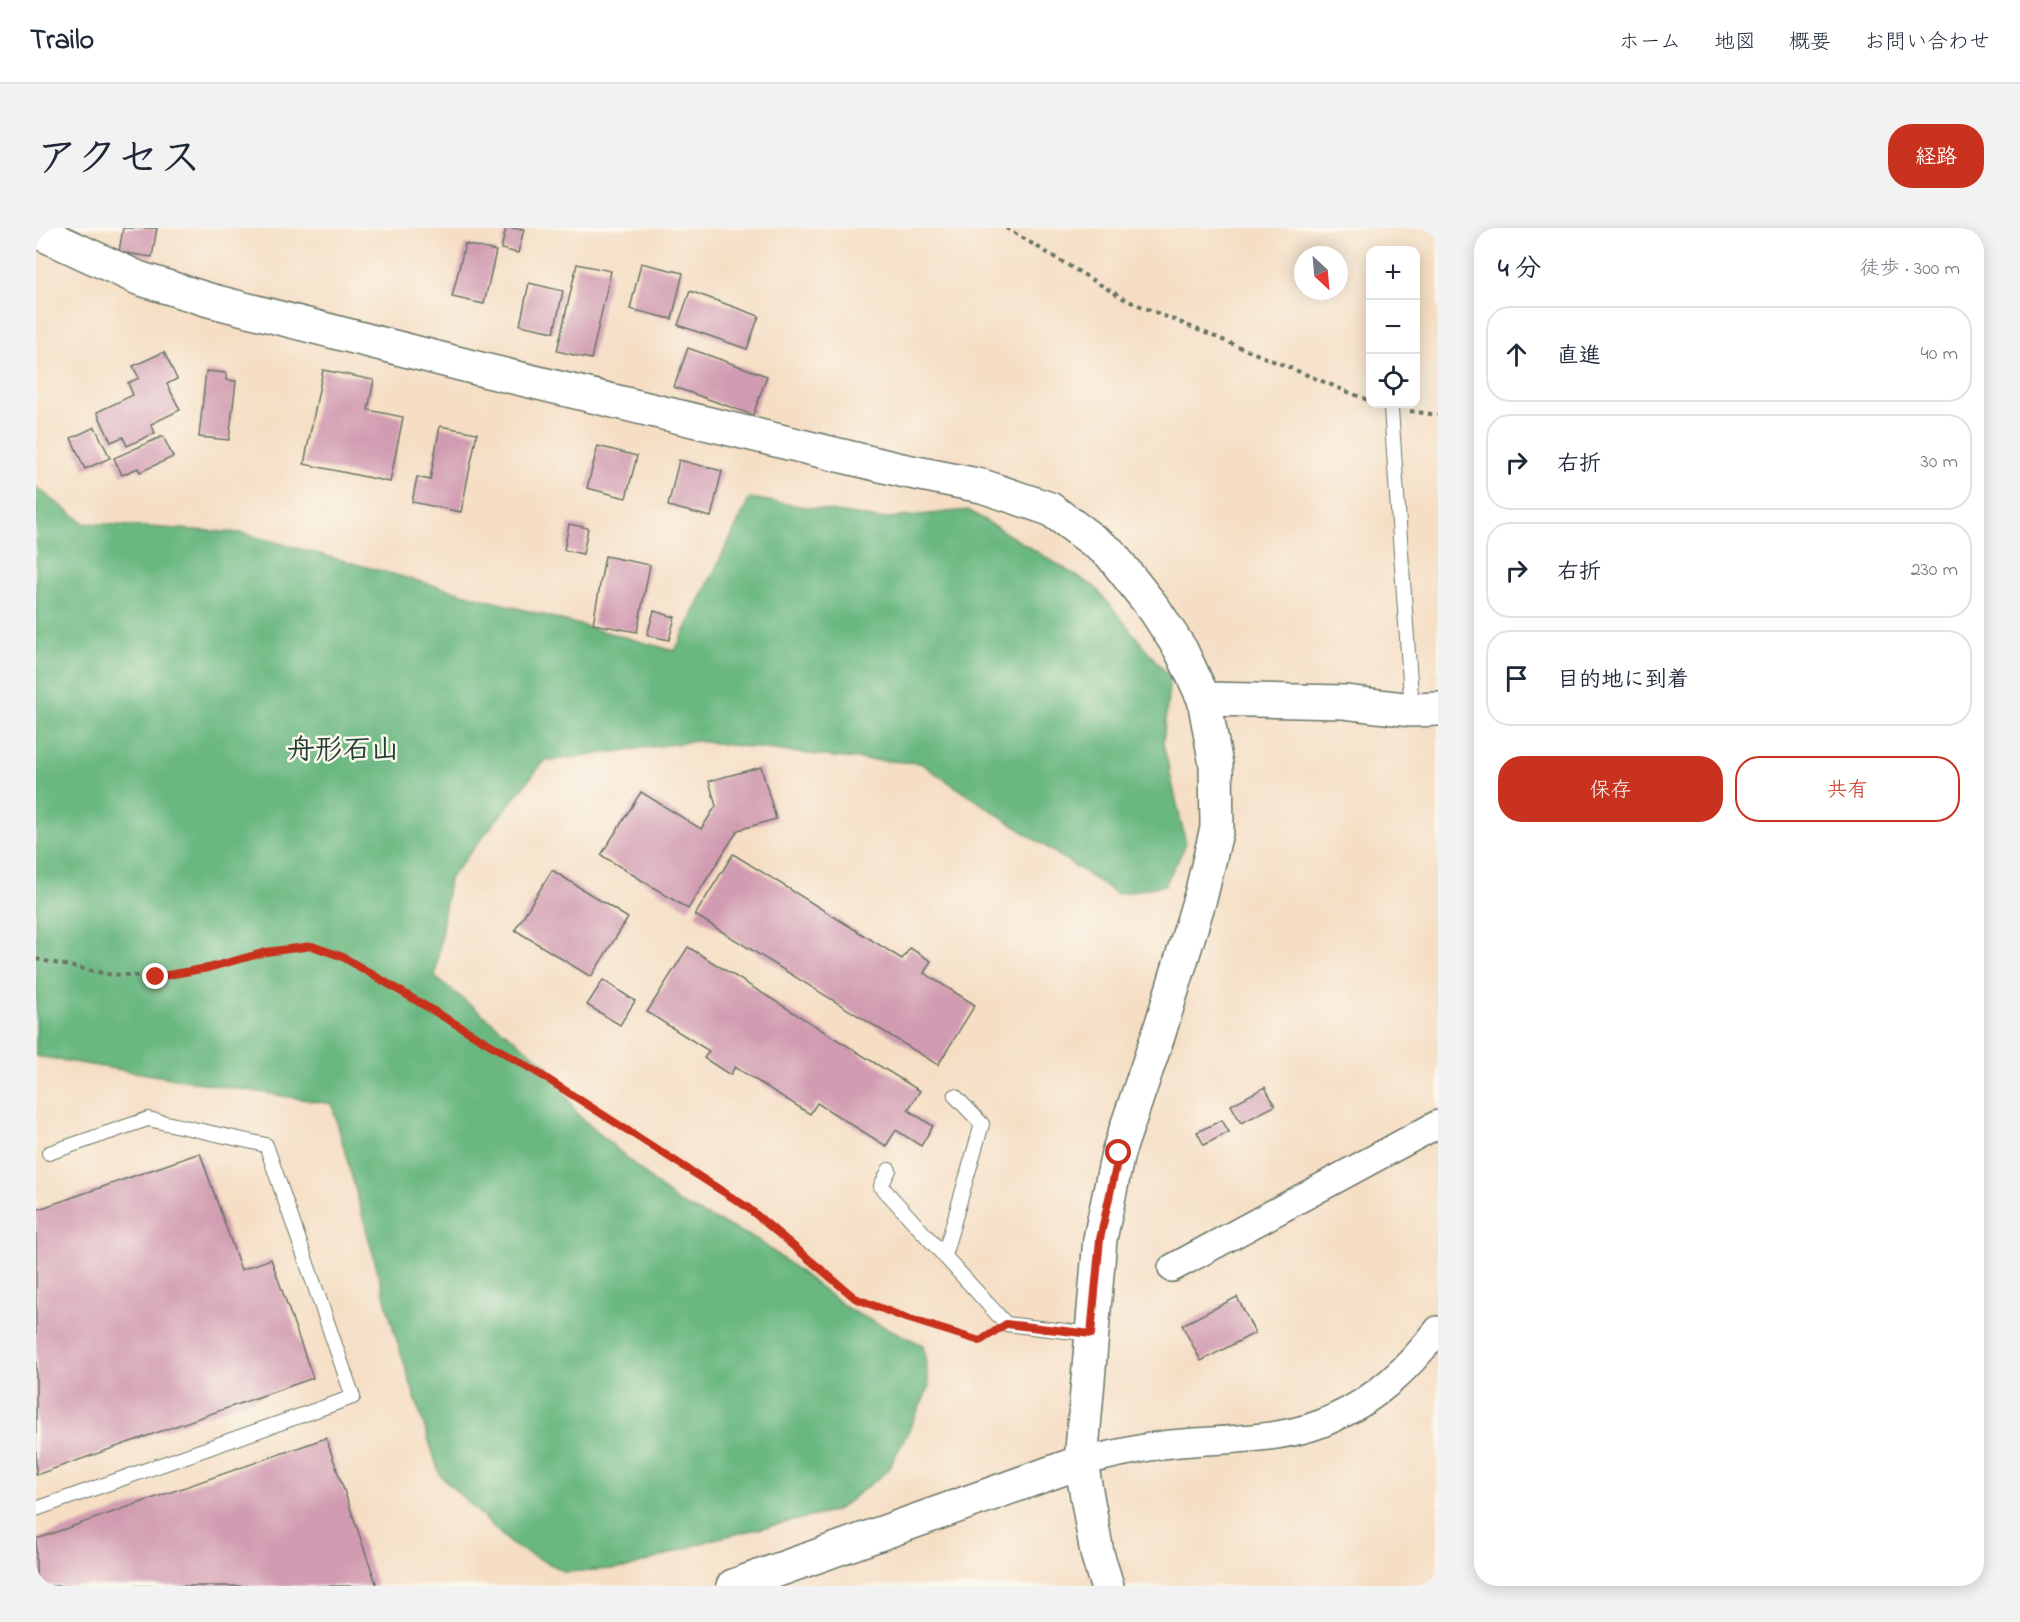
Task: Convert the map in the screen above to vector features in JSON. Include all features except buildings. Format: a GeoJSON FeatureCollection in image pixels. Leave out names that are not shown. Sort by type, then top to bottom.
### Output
{"type":"FeatureCollection","features":[{"type":"Feature","properties":{"kind":"street"},"geometry":{"type":"LineString","coordinates":[[36,231],[138,278],[209,300],[489,371],[901,470],[982,486],[1050,509],[1110,553],[1155,610],[1176,642],[1204,699],[1216,765],[1217,828],[1198,906],[1119,1153],[1100,1239],[1082,1462],[1097,1553],[1107,1586]]}},
{"type":"Feature","properties":{"kind":"street"},"geometry":{"type":"LineString","coordinates":[[1204,699],[1344,702],[1425,710]]}},
{"type":"Feature","properties":{"kind":"street"},"geometry":{"type":"LineString","coordinates":[[1172,1268],[1438,1124]]}},
{"type":"Feature","properties":{"kind":"street"},"geometry":{"type":"LineString","coordinates":[[733,1586],[1082,1462],[1168,1444],[1289,1432],[1334,1419],[1406,1370],[1438,1330]]}},
{"type":"Feature","properties":{"kind":"lane"},"geometry":{"type":"LineString","coordinates":[[1391,409],[1425,710]]}},
{"type":"Feature","properties":{"kind":"lane"},"geometry":{"type":"LineString","coordinates":[[944,1256],[982,1124],[955,1096]]}},
{"type":"Feature","properties":{"kind":"lane"},"geometry":{"type":"LineString","coordinates":[[36,1509],[352,1397],[266,1145],[148,1119],[50,1153]]}},
{"type":"Feature","properties":{"kind":"lane"},"geometry":{"type":"LineString","coordinates":[[889,1170],[880,1186],[1006,1324],[1091,1334]]}},
{"type":"Feature","properties":{"kind":"path"},"geometry":{"type":"LineString","coordinates":[[1006,228],[1126,300],[1366,399]]}},
{"type":"Feature","properties":{"kind":"path"},"geometry":{"type":"LineString","coordinates":[[36,959],[107,974],[156,977],[208,968],[266,952],[312,946],[343,957],[538,1073],[747,1207],[855,1298],[903,1317],[980,1341],[1006,1324]]}},
{"type":"Feature","properties":{"kind":"green space"},"geometry":{"type":"Polygon","coordinates":[[[36,487],[84,523],[242,533],[675,651],[750,498],[880,519],[968,510],[1095,587],[1170,678],[1163,743],[1186,844],[1165,885],[1117,894],[920,763],[844,758],[696,741],[544,761],[449,879],[435,977],[546,1064],[578,1115],[677,1202],[758,1240],[851,1311],[923,1345],[929,1387],[887,1471],[836,1511],[714,1539],[627,1568],[565,1572],[512,1545],[440,1475],[396,1338],[332,1104],[36,1056],[36,487]]]}},
{"type":"Feature","properties":{"kind":"district","name":"舟形石山"},"geometry":{"type":"Point","coordinates":[343,748]}},
{"type":"Feature","properties":{"kind":"route"},"geometry":{"type":"LineString","coordinates":[[156,977],[208,968],[266,952],[312,946],[343,957],[538,1073],[747,1207],[855,1298],[903,1317],[980,1341],[1006,1324],[1091,1334],[1100,1239],[1119,1153]]}}]}
